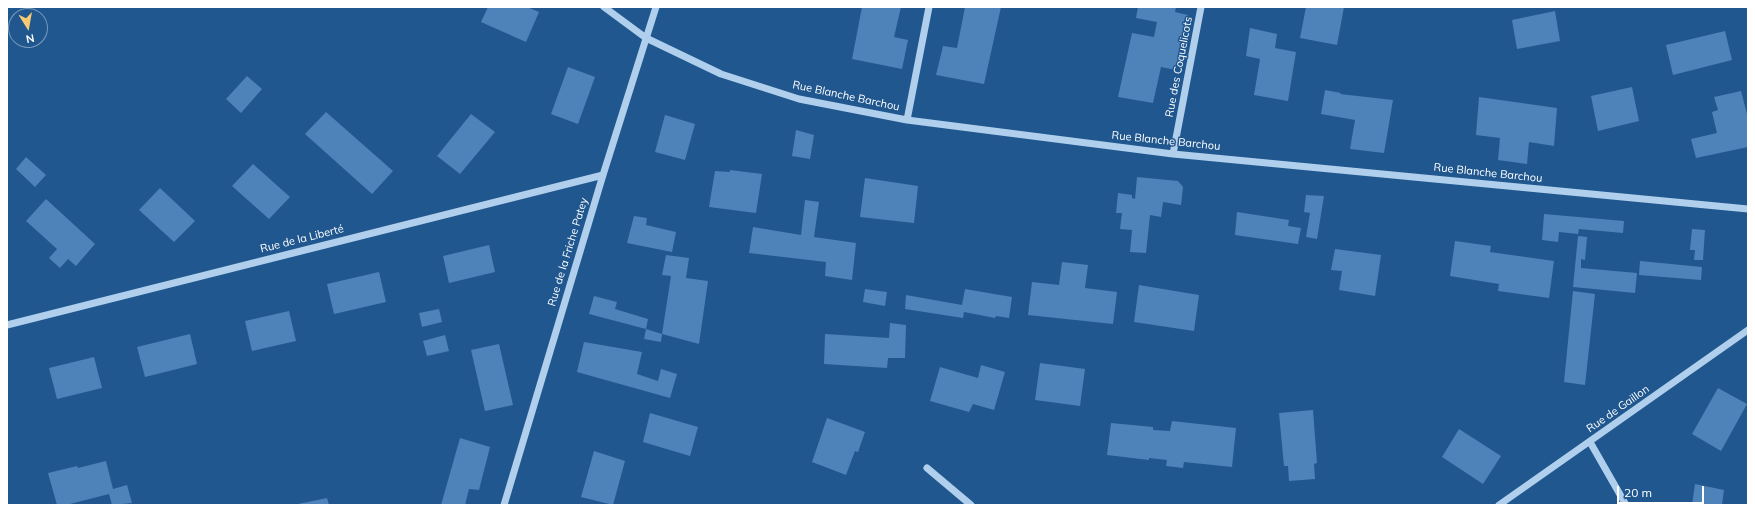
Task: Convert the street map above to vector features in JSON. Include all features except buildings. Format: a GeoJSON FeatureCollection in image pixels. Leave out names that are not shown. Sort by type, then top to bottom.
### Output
{"type":"FeatureCollection","features":[{"type":"Feature","properties":{"kind":"street","name":"Rue Blanche Barchou"},"geometry":{"type":"LineString","coordinates":[[604,7],[646,38],[721,74],[799,99],[907,120],[1173,154],[1748,209]]}},
{"type":"Feature","properties":{"kind":"street","name":"Rue de la Friche Patey"},"geometry":{"type":"LineString","coordinates":[[504,505],[603,175],[656,7]]}},
{"type":"Feature","properties":{"kind":"street"},"geometry":{"type":"LineString","coordinates":[[907,120],[930,7]]}},
{"type":"Feature","properties":{"kind":"street","name":"Rue des Coquelicots"},"geometry":{"type":"LineString","coordinates":[[1173,154],[1201,7]]}},
{"type":"Feature","properties":{"kind":"street","name":"Rue de la Liberté"},"geometry":{"type":"LineString","coordinates":[[7,324],[603,175]]}},
{"type":"Feature","properties":{"kind":"street","name":"Rue de Gaillon"},"geometry":{"type":"LineString","coordinates":[[1500,505],[1748,330]]}},
{"type":"Feature","properties":{"kind":"street"},"geometry":{"type":"LineString","coordinates":[[1590,442],[1626,505]]}},
{"type":"Feature","properties":{"kind":"street"},"geometry":{"type":"LineString","coordinates":[[927,468],[970,505]]}}]}
